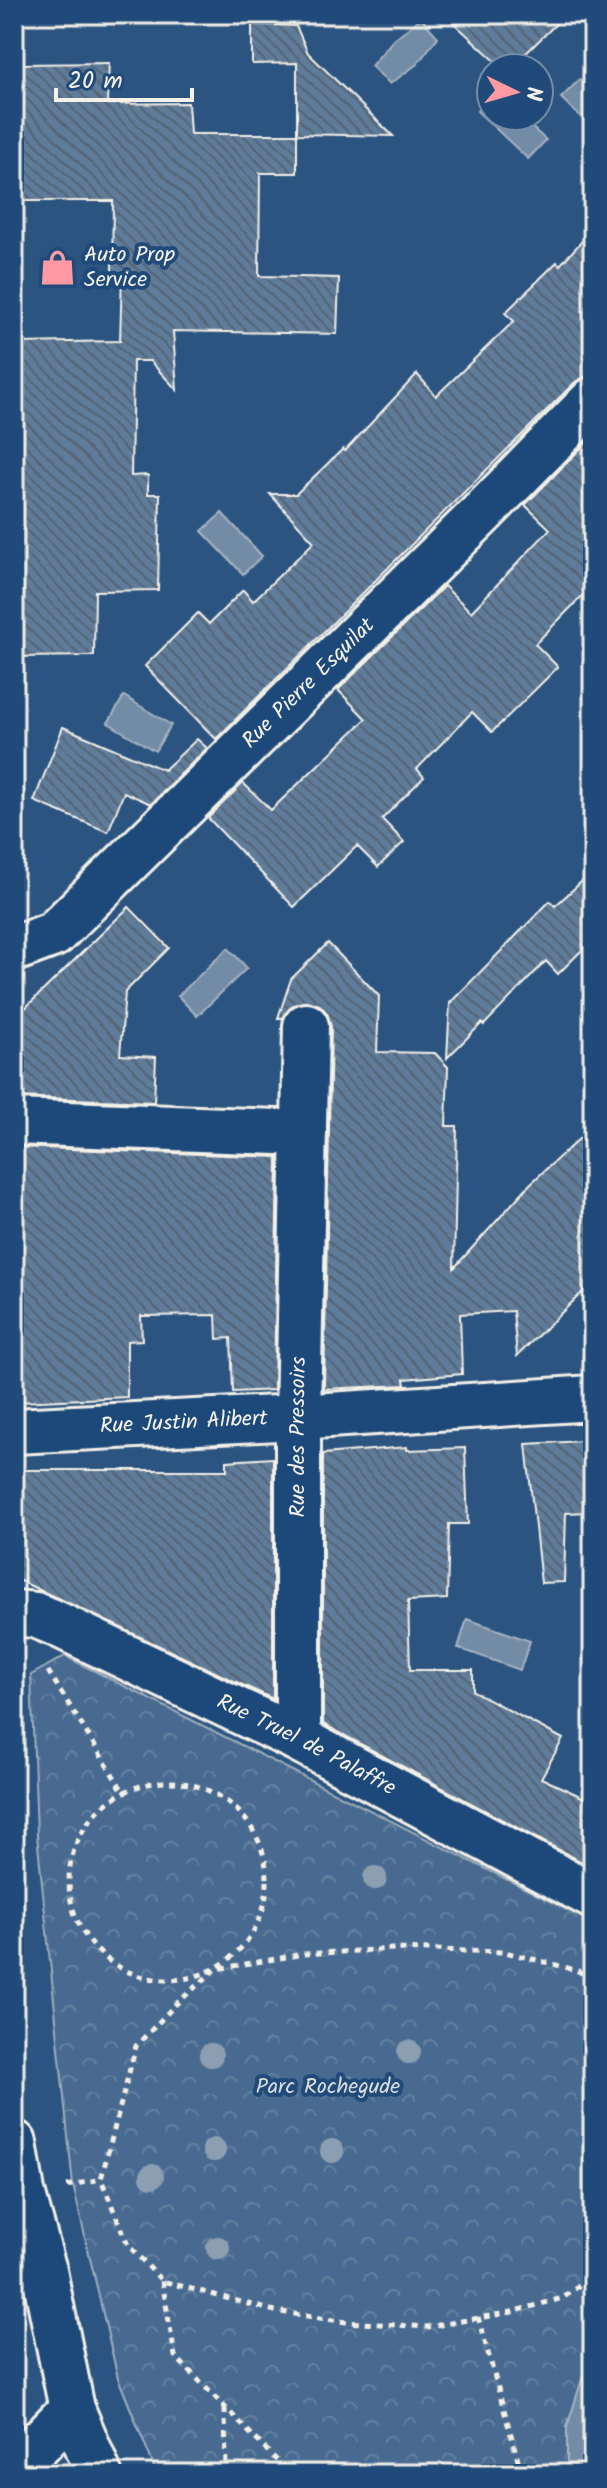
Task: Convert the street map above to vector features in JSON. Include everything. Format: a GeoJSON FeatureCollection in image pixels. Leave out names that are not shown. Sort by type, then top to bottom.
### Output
{"type":"FeatureCollection","features":[{"type":"Feature","properties":{"kind":"street","name":"Rue Pierre Esquilat"},"geometry":{"type":"LineString","coordinates":[[14,949],[54,934],[593,400]]}},
{"type":"Feature","properties":{"kind":"street","name":"Rue des Pressoirs"},"geometry":{"type":"LineString","coordinates":[[298,1739],[298,1417],[306,1026]]}},
{"type":"Feature","properties":{"kind":"street"},"geometry":{"type":"LineString","coordinates":[[14,1122],[304,1133]]}},
{"type":"Feature","properties":{"kind":"street","name":"Rue Justin Alibert"},"geometry":{"type":"LineString","coordinates":[[14,1431],[298,1417],[590,1389]]}},
{"type":"Feature","properties":{"kind":"street","name":"Rue Truel de Palaffre"},"geometry":{"type":"LineString","coordinates":[[14,1613],[35,1615],[57,1624],[298,1739],[593,1896]]}},
{"type":"Feature","properties":{"kind":"street"},"geometry":{"type":"LineString","coordinates":[[14,2143],[22,2192],[44,2271],[72,2409],[99,2474]]}},
{"type":"Feature","properties":{"kind":"street"},"geometry":{"type":"LineString","coordinates":[[14,2469],[72,2409]]}},
{"type":"Feature","properties":{"kind":"path"},"geometry":{"type":"LineString","coordinates":[[46,1667],[123,1791]]}},
{"type":"Feature","properties":{"kind":"path"},"geometry":{"type":"LineString","coordinates":[[593,1979],[576,1970],[505,1952],[394,1949],[304,1954],[216,1969],[174,1981],[139,1977],[120,1969],[82,1934],[69,1902],[68,1872],[76,1840],[96,1811],[123,1791],[168,1781],[202,1787],[234,1807],[256,1834],[264,1857],[267,1892],[261,1915],[244,1946],[216,1969],[176,2004],[136,2046],[101,2179],[128,2245],[162,2281],[275,2311],[346,2322],[428,2327],[512,2312],[563,2298],[593,2275]]}},
{"type":"Feature","properties":{"kind":"path"},"geometry":{"type":"LineString","coordinates":[[162,2281],[175,2356],[290,2474]]}},
{"type":"Feature","properties":{"kind":"path"},"geometry":{"type":"LineString","coordinates":[[478,2317],[522,2474]]}},
{"type":"Feature","properties":{"kind":"path"},"geometry":{"type":"LineString","coordinates":[[225,2408],[226,2474]]}},
{"type":"Feature","properties":{"kind":"green space","name":"Parc Rochegude"},"geometry":{"type":"Polygon","coordinates":[[[65,1656],[593,1923],[593,2474],[157,2474],[118,2378],[73,2185],[37,1835],[31,1675],[65,1656]]]}},
{"type":"Feature","properties":{"kind":"shaded area"},"geometry":{"type":"Polygon","coordinates":[[[421,18],[438,37],[417,64],[390,84],[371,66],[394,39],[421,18]]]}},
{"type":"Feature","properties":{"kind":"shaded area"},"geometry":{"type":"Polygon","coordinates":[[[580,79],[593,91],[593,129],[561,98],[580,79]]]}},
{"type":"Feature","properties":{"kind":"shaded area"},"geometry":{"type":"Polygon","coordinates":[[[499,132],[537,132],[546,140],[528,159],[499,132]]]}},
{"type":"Feature","properties":{"kind":"shaded area"},"geometry":{"type":"Polygon","coordinates":[[[222,513],[262,556],[243,574],[202,531],[222,513]]]}},
{"type":"Feature","properties":{"kind":"shaded area"},"geometry":{"type":"Polygon","coordinates":[[[124,696],[171,725],[155,751],[108,723],[124,696]]]}},
{"type":"Feature","properties":{"kind":"shaded area"},"geometry":{"type":"Polygon","coordinates":[[[228,948],[247,968],[197,1016],[178,996],[228,948]]]}},
{"type":"Feature","properties":{"kind":"shaded area"},"geometry":{"type":"Polygon","coordinates":[[[467,1619],[530,1641],[520,1670],[458,1648],[467,1619]]]}},
{"type":"Feature","properties":{"kind":"shaded area"},"geometry":{"type":"Polygon","coordinates":[[[593,2344],[593,2474],[567,2474],[567,2427],[593,2344]]]}},
{"type":"Feature","properties":{"kind":"building"},"geometry":{"type":"Polygon","coordinates":[[[444,14],[566,14],[527,52],[486,52],[444,14]]]}},
{"type":"Feature","properties":{"kind":"building"},"geometry":{"type":"Polygon","coordinates":[[[252,24],[296,26],[308,53],[393,136],[297,134],[297,63],[252,64],[252,24]]]}},
{"type":"Feature","properties":{"kind":"building"},"geometry":{"type":"Polygon","coordinates":[[[109,63],[107,104],[188,103],[190,134],[297,134],[297,173],[260,173],[259,276],[339,278],[337,334],[173,331],[177,390],[150,361],[133,361],[131,476],[148,475],[148,494],[160,494],[158,590],[95,591],[94,656],[18,657],[20,343],[120,341],[122,274],[112,274],[113,201],[21,201],[21,64],[109,63]]]}},
{"type":"Feature","properties":{"kind":"building"},"geometry":{"type":"Polygon","coordinates":[[[593,229],[593,376],[575,382],[216,739],[145,666],[198,613],[209,624],[243,590],[253,601],[314,542],[270,494],[296,494],[343,449],[345,451],[417,374],[436,396],[514,321],[505,313],[557,262],[560,265],[593,229]]]}},
{"type":"Feature","properties":{"kind":"building"},"geometry":{"type":"Polygon","coordinates":[[[593,436],[593,585],[535,644],[558,667],[492,732],[472,712],[417,769],[424,777],[382,819],[404,842],[378,867],[357,846],[294,907],[208,818],[243,783],[271,810],[366,719],[338,690],[444,586],[471,612],[550,529],[525,505],[593,436]]]}},
{"type":"Feature","properties":{"kind":"building"},"geometry":{"type":"Polygon","coordinates":[[[63,727],[164,770],[197,739],[207,748],[151,804],[124,792],[108,832],[34,801],[63,727]]]}},
{"type":"Feature","properties":{"kind":"building"},"geometry":{"type":"Polygon","coordinates":[[[593,871],[593,939],[558,974],[546,961],[447,1058],[450,1003],[550,901],[555,906],[593,871]]]}},
{"type":"Feature","properties":{"kind":"building"},"geometry":{"type":"Polygon","coordinates":[[[129,907],[169,948],[125,992],[120,1055],[156,1057],[154,1102],[17,1097],[18,1015],[129,907]]]}},
{"type":"Feature","properties":{"kind":"building"},"geometry":{"type":"Polygon","coordinates":[[[328,943],[379,996],[377,1052],[435,1053],[448,1067],[446,1126],[457,1126],[454,1268],[530,1184],[593,1126],[593,1282],[517,1356],[513,1311],[460,1314],[462,1374],[404,1379],[405,1385],[324,1389],[331,1027],[327,1013],[320,1005],[307,1001],[293,1005],[283,1018],[278,1018],[291,979],[328,943]]]}},
{"type":"Feature","properties":{"kind":"building"},"geometry":{"type":"Polygon","coordinates":[[[16,1147],[278,1157],[274,1390],[233,1392],[231,1338],[217,1339],[216,1315],[141,1316],[142,1340],[127,1341],[127,1397],[18,1402],[16,1147]]]}},
{"type":"Feature","properties":{"kind":"building"},"geometry":{"type":"Polygon","coordinates":[[[584,1441],[587,1512],[566,1513],[564,1582],[541,1583],[526,1444],[584,1441]]]}},
{"type":"Feature","properties":{"kind":"building"},"geometry":{"type":"Polygon","coordinates":[[[407,1447],[407,1450],[465,1448],[468,1524],[449,1524],[447,1599],[408,1601],[410,1670],[473,1670],[473,1691],[563,1739],[541,1778],[593,1802],[593,1868],[323,1724],[323,1454],[407,1447]]]}},
{"type":"Feature","properties":{"kind":"building"},"geometry":{"type":"Polygon","coordinates":[[[273,1458],[273,1699],[14,1578],[17,1470],[227,1470],[227,1461],[273,1458]]]}},
{"type":"Feature","properties":{"kind":"place","name":"Auto Prop Service"},"geometry":{"type":"Point","coordinates":[58,268]}}]}
